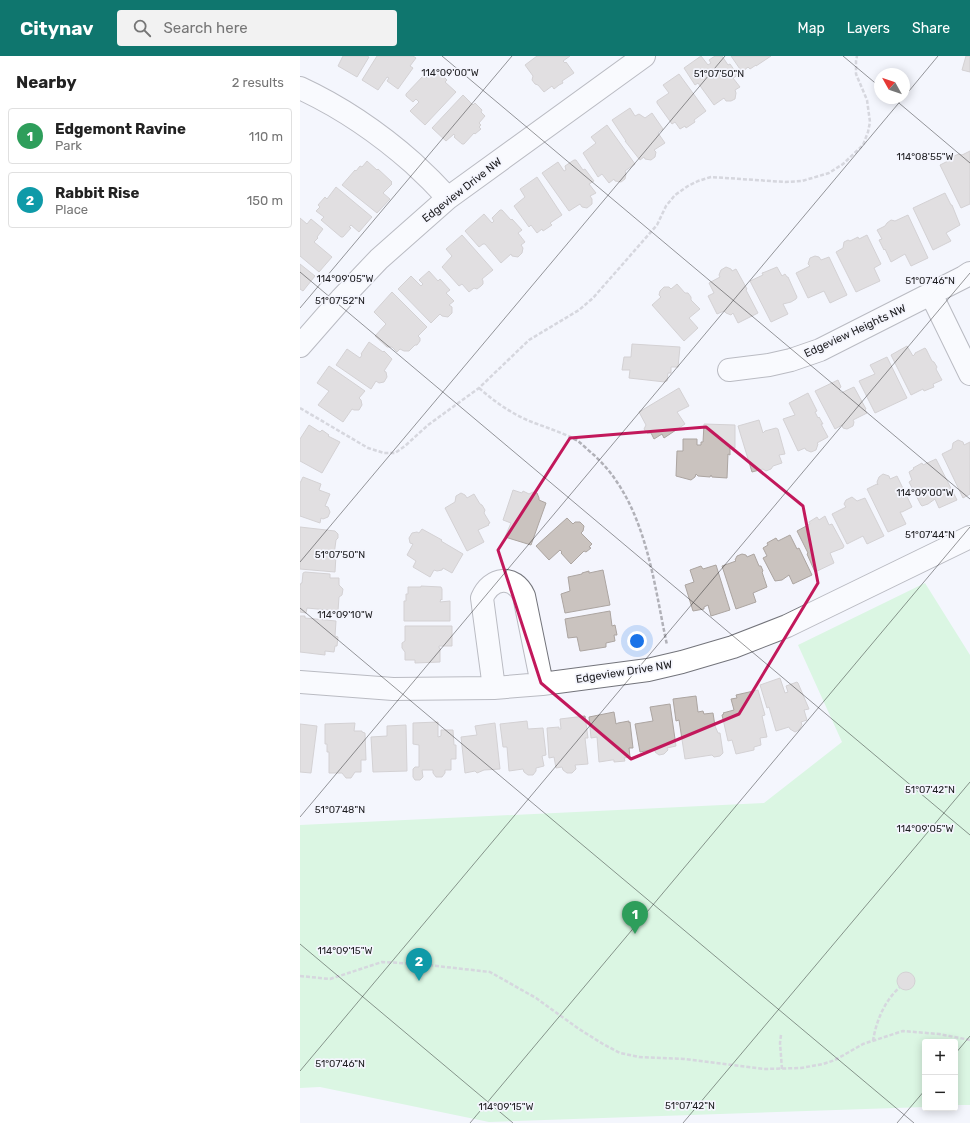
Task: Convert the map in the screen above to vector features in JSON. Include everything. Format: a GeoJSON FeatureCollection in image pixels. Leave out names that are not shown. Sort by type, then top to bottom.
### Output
{"type":"FeatureCollection","features":[{"type":"Feature","properties":{"kind":"street","name":"Edgeview Drive NW"},"geometry":{"type":"LineString","coordinates":[[300,346],[379,259],[448,198],[642,57]]}},
{"type":"Feature","properties":{"kind":"street"},"geometry":{"type":"LineString","coordinates":[[300,88],[334,106],[386,141],[414,164],[448,198]]}},
{"type":"Feature","properties":{"kind":"street","name":"Edgeview Heights NW"},"geometry":{"type":"LineString","coordinates":[[729,370],[769,365],[791,360],[820,350],[964,278],[970,273]]}},
{"type":"Feature","properties":{"kind":"street"},"geometry":{"type":"LineString","coordinates":[[931,294],[970,374]]}},
{"type":"Feature","properties":{"kind":"street","name":"Edgeview Drive NW"},"geometry":{"type":"LineString","coordinates":[[300,682],[392,689],[494,688],[542,684],[648,670],[733,647],[787,626],[970,537]]}},
{"type":"Feature","properties":{"kind":"street"},"geometry":{"type":"LineString","coordinates":[[494,688],[482,598],[488,587],[500,581],[506,581],[518,586],[524,596],[542,684]]}},
{"type":"Feature","properties":{"kind":"path"},"geometry":{"type":"LineString","coordinates":[[300,408],[373,450],[384,453],[395,453],[428,425],[479,388],[529,340],[579,310],[593,298],[657,225],[666,206],[675,196],[688,186],[711,177],[785,182],[802,181],[829,173],[843,164],[863,145],[870,122],[867,100],[856,74],[857,56]]}},
{"type":"Feature","properties":{"kind":"path"},"geometry":{"type":"LineString","coordinates":[[479,388],[499,405],[526,419],[552,429],[578,442],[604,465],[622,489],[633,509],[648,554],[671,664]]}},
{"type":"Feature","properties":{"kind":"path"},"geometry":{"type":"LineString","coordinates":[[300,976],[330,979],[382,962],[419,964],[490,972],[536,998],[559,1016],[591,1037],[620,1053],[639,1057],[684,1059],[764,1069],[801,1068],[823,1064],[834,1060],[863,1044],[902,1031],[939,1034],[970,1040]]}},
{"type":"Feature","properties":{"kind":"path"},"geometry":{"type":"LineString","coordinates":[[873,1041],[874,1033],[887,1000],[900,987]]}},
{"type":"Feature","properties":{"kind":"path"},"geometry":{"type":"LineString","coordinates":[[781,1035],[780,1043],[782,1069]]}},
{"type":"Feature","properties":{"kind":"highlighted area"},"geometry":{"type":"Polygon","coordinates":[[[706,427],[803,506],[818,583],[739,714],[631,759],[541,683],[498,550],[570,438],[706,427]]]}},
{"type":"Feature","properties":{"kind":"green space"},"geometry":{"type":"Polygon","coordinates":[[[925,583],[970,655],[970,1105],[958,1105],[958,1039],[922,1039],[922,1107],[489,1122],[320,1087],[300,1088],[300,825],[764,803],[842,742],[798,645],[925,583]]]}},
{"type":"Feature","properties":{"kind":"building"},"geometry":{"type":"Polygon","coordinates":[[[343,56],[369,57],[357,77],[338,66],[343,56]]]}},
{"type":"Feature","properties":{"kind":"building"},"geometry":{"type":"Polygon","coordinates":[[[377,56],[413,56],[416,58],[410,66],[413,68],[398,89],[387,81],[389,78],[387,77],[378,90],[362,80],[377,56]]]}},
{"type":"Feature","properties":{"kind":"building"},"geometry":{"type":"Polygon","coordinates":[[[537,56],[570,56],[563,61],[565,63],[566,62],[574,73],[562,81],[563,83],[554,89],[552,86],[544,92],[532,80],[533,76],[525,65],[537,56]]]}},
{"type":"Feature","properties":{"kind":"building"},"geometry":{"type":"Polygon","coordinates":[[[701,56],[708,65],[711,63],[709,60],[715,56],[722,56],[728,65],[730,64],[738,75],[733,78],[740,87],[735,90],[735,99],[726,101],[724,98],[714,105],[698,83],[695,85],[684,68],[701,56]]]}},
{"type":"Feature","properties":{"kind":"building"},"geometry":{"type":"Polygon","coordinates":[[[731,56],[771,56],[756,66],[750,69],[748,67],[742,72],[731,56]]]}},
{"type":"Feature","properties":{"kind":"building"},"geometry":{"type":"Polygon","coordinates":[[[966,56],[970,56],[970,72],[962,70],[966,56]]]}},
{"type":"Feature","properties":{"kind":"building"},"geometry":{"type":"Polygon","coordinates":[[[433,71],[437,75],[439,73],[445,78],[447,80],[445,82],[456,92],[425,125],[410,111],[419,102],[416,99],[413,102],[406,96],[406,94],[424,75],[427,78],[433,71]]]}},
{"type":"Feature","properties":{"kind":"building"},"geometry":{"type":"Polygon","coordinates":[[[679,74],[706,111],[694,120],[695,122],[686,128],[685,126],[680,129],[675,122],[672,124],[657,103],[657,101],[669,93],[663,85],[679,74]]]}},
{"type":"Feature","properties":{"kind":"building"},"geometry":{"type":"Polygon","coordinates":[[[463,95],[473,105],[475,103],[482,110],[481,112],[485,116],[479,123],[481,125],[479,127],[481,129],[475,134],[474,133],[464,144],[454,137],[454,134],[446,141],[432,128],[463,95]]]}},
{"type":"Feature","properties":{"kind":"building"},"geometry":{"type":"Polygon","coordinates":[[[630,108],[635,116],[639,114],[645,118],[652,113],[663,129],[658,133],[665,143],[654,150],[656,152],[655,157],[651,160],[645,159],[644,157],[640,160],[625,141],[612,120],[630,108]]]}},
{"type":"Feature","properties":{"kind":"building"},"geometry":{"type":"Polygon","coordinates":[[[607,125],[635,164],[625,171],[625,179],[621,182],[615,181],[614,179],[609,183],[602,174],[598,177],[583,153],[596,143],[591,137],[607,125]]]}},
{"type":"Feature","properties":{"kind":"building"},"geometry":{"type":"Polygon","coordinates":[[[970,151],[970,204],[961,208],[940,165],[952,159],[954,156],[959,154],[962,155],[970,151]]]}},
{"type":"Feature","properties":{"kind":"building"},"geometry":{"type":"Polygon","coordinates":[[[576,160],[583,170],[585,169],[594,181],[589,184],[596,193],[590,196],[592,199],[592,204],[587,208],[582,207],[580,204],[569,211],[542,173],[558,162],[564,171],[566,170],[565,166],[576,160]]]}},
{"type":"Feature","properties":{"kind":"building"},"geometry":{"type":"Polygon","coordinates":[[[367,161],[392,182],[392,184],[383,193],[390,199],[377,213],[342,185],[355,170],[356,171],[360,166],[362,167],[367,161]]]}},
{"type":"Feature","properties":{"kind":"building"},"geometry":{"type":"Polygon","coordinates":[[[537,177],[562,215],[550,223],[552,225],[537,233],[531,225],[529,227],[514,206],[525,197],[520,189],[537,177]]]}},
{"type":"Feature","properties":{"kind":"building"},"geometry":{"type":"Polygon","coordinates":[[[336,187],[372,217],[359,232],[351,225],[349,227],[351,228],[343,237],[341,237],[321,220],[324,217],[316,211],[320,207],[318,205],[325,197],[327,199],[336,187]]]}},
{"type":"Feature","properties":{"kind":"building"},"geometry":{"type":"Polygon","coordinates":[[[945,193],[952,205],[960,225],[946,233],[951,241],[933,250],[913,208],[945,193]]]}},
{"type":"Feature","properties":{"kind":"building"},"geometry":{"type":"Polygon","coordinates":[[[500,210],[502,210],[511,220],[512,219],[522,230],[518,233],[525,242],[521,245],[523,248],[522,253],[518,257],[512,256],[511,254],[501,263],[485,244],[479,247],[465,231],[484,214],[492,223],[494,221],[492,218],[500,210]]]}},
{"type":"Feature","properties":{"kind":"building"},"geometry":{"type":"Polygon","coordinates":[[[908,215],[928,258],[911,266],[905,254],[891,262],[879,240],[882,239],[877,230],[885,226],[891,220],[895,221],[908,215]]]}},
{"type":"Feature","properties":{"kind":"building"},"geometry":{"type":"Polygon","coordinates":[[[300,218],[307,224],[311,219],[323,229],[314,242],[332,257],[319,272],[300,256],[300,218]]]}},
{"type":"Feature","properties":{"kind":"building"},"geometry":{"type":"Polygon","coordinates":[[[462,235],[493,270],[482,279],[483,284],[481,286],[477,289],[474,288],[469,292],[462,284],[459,286],[442,267],[452,256],[446,249],[462,235]]]}},
{"type":"Feature","properties":{"kind":"building"},"geometry":{"type":"Polygon","coordinates":[[[867,235],[881,264],[874,268],[880,281],[856,292],[836,252],[843,248],[844,242],[858,237],[859,239],[867,235]]]}},
{"type":"Feature","properties":{"kind":"building"},"geometry":{"type":"Polygon","coordinates":[[[815,256],[819,257],[821,260],[829,257],[847,295],[830,303],[824,291],[808,298],[796,273],[810,266],[808,264],[810,258],[815,256]]]}},
{"type":"Feature","properties":{"kind":"building"},"geometry":{"type":"Polygon","coordinates":[[[300,264],[315,276],[303,291],[300,289],[300,264]]]}},
{"type":"Feature","properties":{"kind":"building"},"geometry":{"type":"Polygon","coordinates":[[[726,267],[732,271],[736,269],[758,313],[738,323],[733,313],[731,315],[724,311],[717,314],[708,296],[714,293],[709,283],[720,277],[719,275],[721,270],[726,267]]]}},
{"type":"Feature","properties":{"kind":"building"},"geometry":{"type":"Polygon","coordinates":[[[777,267],[782,276],[785,274],[788,277],[797,297],[791,302],[783,304],[788,314],[771,322],[750,281],[763,275],[762,273],[777,267]]]}},
{"type":"Feature","properties":{"kind":"building"},"geometry":{"type":"Polygon","coordinates":[[[429,271],[438,281],[440,279],[450,290],[446,293],[454,301],[449,305],[452,307],[452,313],[448,317],[440,314],[431,323],[398,289],[411,276],[421,286],[423,284],[419,280],[429,271]]]}},
{"type":"Feature","properties":{"kind":"building"},"geometry":{"type":"Polygon","coordinates":[[[677,284],[685,293],[688,293],[691,300],[700,309],[689,318],[698,328],[684,341],[652,305],[661,297],[659,295],[660,291],[664,287],[669,287],[671,289],[677,284]]]}},
{"type":"Feature","properties":{"kind":"building"},"geometry":{"type":"Polygon","coordinates":[[[392,292],[427,327],[418,336],[420,341],[417,345],[409,351],[400,349],[397,352],[392,347],[387,347],[375,336],[386,324],[374,312],[392,292]]]}},
{"type":"Feature","properties":{"kind":"building"},"geometry":{"type":"Polygon","coordinates":[[[369,342],[383,352],[384,351],[392,359],[384,371],[386,372],[387,377],[384,382],[379,383],[376,381],[371,389],[336,365],[347,349],[360,358],[369,342]]]}},
{"type":"Feature","properties":{"kind":"building"},"geometry":{"type":"Polygon","coordinates":[[[632,344],[680,347],[678,367],[671,367],[671,373],[668,373],[667,381],[665,382],[629,378],[630,370],[622,370],[624,357],[631,357],[632,344]]]}},
{"type":"Feature","properties":{"kind":"building"},"geometry":{"type":"Polygon","coordinates":[[[907,346],[913,356],[915,353],[925,348],[937,367],[936,369],[942,380],[933,384],[934,387],[924,391],[923,389],[911,395],[891,355],[907,346]]]}},
{"type":"Feature","properties":{"kind":"building"},"geometry":{"type":"Polygon","coordinates":[[[887,357],[907,398],[875,413],[859,381],[875,374],[870,365],[887,357]]]}},
{"type":"Feature","properties":{"kind":"building"},"geometry":{"type":"Polygon","coordinates":[[[329,366],[365,391],[359,398],[362,405],[359,410],[352,409],[343,422],[318,405],[329,391],[317,383],[329,366]]]}},
{"type":"Feature","properties":{"kind":"building"},"geometry":{"type":"Polygon","coordinates":[[[838,380],[841,387],[839,389],[841,393],[854,387],[867,413],[853,420],[853,426],[847,429],[843,428],[842,425],[835,429],[815,391],[838,380]]]}},
{"type":"Feature","properties":{"kind":"building"},"geometry":{"type":"Polygon","coordinates":[[[679,388],[689,406],[677,412],[685,424],[664,438],[662,434],[654,439],[651,433],[647,433],[644,429],[646,425],[639,412],[679,388]]]}},
{"type":"Feature","properties":{"kind":"building"},"geometry":{"type":"Polygon","coordinates":[[[808,393],[817,411],[815,412],[823,424],[821,424],[828,437],[817,443],[816,450],[811,452],[805,448],[798,451],[783,419],[795,415],[789,403],[808,393]]]}},
{"type":"Feature","properties":{"kind":"building"},"geometry":{"type":"Polygon","coordinates":[[[759,420],[763,433],[776,428],[778,429],[785,454],[779,455],[782,463],[773,466],[771,469],[766,471],[763,469],[752,472],[738,426],[759,420]]]}},
{"type":"Feature","properties":{"kind":"building"},"geometry":{"type":"Polygon","coordinates":[[[704,424],[735,425],[735,448],[730,448],[730,455],[728,454],[727,478],[712,477],[711,475],[710,477],[698,476],[696,474],[691,480],[676,476],[677,451],[683,451],[683,439],[697,439],[697,445],[701,445],[701,442],[703,442],[704,424]]]}},
{"type":"Feature","properties":{"kind":"building"},"geometry":{"type":"Polygon","coordinates":[[[309,425],[320,432],[322,430],[329,435],[328,436],[340,442],[322,473],[300,461],[300,439],[309,425]]]}},
{"type":"Feature","properties":{"kind":"building"},"geometry":{"type":"Polygon","coordinates":[[[958,440],[963,442],[964,445],[970,442],[970,494],[963,498],[942,454],[952,449],[953,443],[958,440]]]}},
{"type":"Feature","properties":{"kind":"building"},"geometry":{"type":"Polygon","coordinates":[[[936,459],[957,500],[939,508],[935,499],[922,506],[909,482],[912,480],[909,472],[914,469],[913,468],[922,463],[923,465],[936,459]]]}},
{"type":"Feature","properties":{"kind":"building"},"geometry":{"type":"Polygon","coordinates":[[[883,474],[889,476],[890,479],[897,476],[912,507],[900,512],[906,524],[888,532],[867,489],[877,484],[878,485],[877,482],[879,477],[883,474]]]}},
{"type":"Feature","properties":{"kind":"building"},"geometry":{"type":"Polygon","coordinates":[[[303,477],[321,484],[319,490],[330,494],[325,506],[328,507],[330,512],[328,517],[323,519],[321,518],[320,523],[300,516],[300,483],[303,477]]]}},
{"type":"Feature","properties":{"kind":"building"},"geometry":{"type":"Polygon","coordinates":[[[513,490],[522,493],[523,491],[529,494],[533,492],[537,493],[539,500],[546,503],[531,545],[505,537],[511,523],[503,520],[513,490]]]}},
{"type":"Feature","properties":{"kind":"building"},"geometry":{"type":"Polygon","coordinates":[[[461,493],[467,498],[474,494],[485,510],[484,513],[490,523],[488,524],[489,525],[478,530],[484,542],[467,551],[445,508],[455,502],[456,496],[461,493]]]}},
{"type":"Feature","properties":{"kind":"building"},"geometry":{"type":"Polygon","coordinates":[[[852,497],[857,501],[865,498],[884,536],[867,544],[863,536],[847,544],[832,514],[846,507],[844,504],[846,500],[852,497]]]}},
{"type":"Feature","properties":{"kind":"building"},"geometry":{"type":"Polygon","coordinates":[[[825,516],[829,525],[832,524],[844,546],[843,548],[830,553],[834,563],[815,572],[807,554],[808,553],[797,531],[810,524],[809,522],[817,517],[819,520],[825,516]]]}},
{"type":"Feature","properties":{"kind":"building"},"geometry":{"type":"Polygon","coordinates":[[[567,518],[573,524],[575,522],[580,522],[584,526],[581,533],[592,544],[589,547],[591,548],[586,552],[584,551],[571,564],[560,550],[549,560],[536,546],[567,518]]]}},
{"type":"Feature","properties":{"kind":"building"},"geometry":{"type":"Polygon","coordinates":[[[300,527],[335,531],[338,534],[334,555],[336,555],[335,572],[300,569],[300,527]]]}},
{"type":"Feature","properties":{"kind":"building"},"geometry":{"type":"Polygon","coordinates":[[[422,529],[463,554],[452,573],[443,568],[442,570],[434,570],[430,577],[413,567],[416,561],[407,555],[413,544],[410,543],[409,538],[412,533],[419,533],[422,529]]]}},
{"type":"Feature","properties":{"kind":"building"},"geometry":{"type":"Polygon","coordinates":[[[790,535],[797,549],[799,548],[812,575],[793,584],[789,575],[782,580],[775,581],[763,558],[767,556],[763,548],[768,545],[767,543],[776,538],[778,541],[790,535]]]}},
{"type":"Feature","properties":{"kind":"building"},"geometry":{"type":"Polygon","coordinates":[[[742,554],[746,555],[747,557],[754,554],[763,571],[762,572],[767,587],[753,593],[756,602],[736,609],[722,566],[736,561],[737,556],[742,554]]]}},
{"type":"Feature","properties":{"kind":"building"},"geometry":{"type":"Polygon","coordinates":[[[716,565],[730,610],[711,616],[708,605],[704,607],[704,609],[693,611],[685,585],[694,582],[690,570],[701,566],[703,569],[716,565]]]}},
{"type":"Feature","properties":{"kind":"building"},"geometry":{"type":"Polygon","coordinates":[[[603,570],[610,605],[565,613],[561,594],[570,591],[568,577],[589,571],[589,573],[603,570]]]}},
{"type":"Feature","properties":{"kind":"building"},"geometry":{"type":"Polygon","coordinates":[[[303,573],[330,574],[330,578],[339,578],[339,585],[343,589],[342,595],[339,597],[338,611],[307,608],[306,613],[300,612],[300,586],[302,583],[303,573]]]}},
{"type":"Feature","properties":{"kind":"building"},"geometry":{"type":"Polygon","coordinates":[[[408,587],[441,587],[442,600],[441,599],[440,602],[450,601],[450,621],[404,621],[404,601],[406,601],[406,594],[408,594],[408,587]]]}},
{"type":"Feature","properties":{"kind":"building"},"geometry":{"type":"Polygon","coordinates":[[[610,611],[612,626],[615,625],[617,635],[614,635],[615,641],[606,643],[606,647],[580,651],[577,637],[568,638],[565,619],[610,611]]]}},
{"type":"Feature","properties":{"kind":"building"},"geometry":{"type":"Polygon","coordinates":[[[300,616],[305,616],[305,618],[336,621],[335,636],[338,637],[337,646],[335,646],[334,652],[325,651],[325,655],[300,652],[300,616]]]}},
{"type":"Feature","properties":{"kind":"building"},"geometry":{"type":"Polygon","coordinates":[[[405,626],[452,626],[452,646],[439,646],[440,662],[415,663],[415,660],[405,660],[405,652],[402,648],[402,643],[405,641],[405,626]]]}},
{"type":"Feature","properties":{"kind":"building"},"geometry":{"type":"Polygon","coordinates":[[[780,678],[785,693],[788,692],[786,686],[797,682],[798,683],[809,709],[804,710],[807,720],[801,722],[802,725],[799,730],[795,732],[789,727],[776,731],[769,707],[767,708],[760,685],[780,678]]]}},
{"type":"Feature","properties":{"kind":"building"},"geometry":{"type":"Polygon","coordinates":[[[758,690],[765,715],[762,716],[767,737],[760,738],[761,745],[754,747],[754,750],[736,754],[732,740],[728,741],[722,715],[724,714],[723,713],[734,710],[731,699],[737,698],[736,695],[758,690]]]}},
{"type":"Feature","properties":{"kind":"building"},"geometry":{"type":"Polygon","coordinates":[[[696,696],[698,712],[703,711],[704,714],[713,713],[715,726],[718,733],[720,733],[723,753],[720,756],[714,757],[712,755],[685,759],[679,720],[676,721],[673,699],[696,696]]]}},
{"type":"Feature","properties":{"kind":"building"},"geometry":{"type":"Polygon","coordinates":[[[670,704],[676,746],[667,748],[668,750],[664,754],[659,755],[655,752],[655,749],[640,752],[635,724],[653,721],[650,707],[670,704]]]}},
{"type":"Feature","properties":{"kind":"building"},"geometry":{"type":"Polygon","coordinates":[[[614,712],[616,724],[630,722],[633,748],[629,748],[630,757],[624,758],[625,761],[614,762],[614,760],[612,760],[599,762],[597,737],[591,738],[589,717],[614,712]]]}},
{"type":"Feature","properties":{"kind":"building"},"geometry":{"type":"Polygon","coordinates":[[[585,716],[588,738],[585,738],[588,764],[575,765],[576,769],[572,773],[567,773],[562,767],[556,768],[554,757],[549,758],[547,728],[559,727],[559,729],[561,729],[560,719],[585,716]]]}},
{"type":"Feature","properties":{"kind":"building"},"geometry":{"type":"Polygon","coordinates":[[[527,721],[528,729],[543,728],[546,755],[542,756],[544,766],[536,768],[533,775],[528,775],[523,769],[509,771],[507,747],[503,747],[500,724],[527,721]]]}},
{"type":"Feature","properties":{"kind":"building"},"geometry":{"type":"Polygon","coordinates":[[[438,722],[438,737],[441,736],[441,730],[453,730],[454,745],[456,745],[456,759],[451,759],[451,770],[445,770],[442,777],[436,777],[433,770],[422,770],[423,777],[420,780],[415,780],[413,777],[413,769],[415,767],[419,767],[419,745],[413,744],[413,723],[438,722]]]}},
{"type":"Feature","properties":{"kind":"building"},"geometry":{"type":"Polygon","coordinates":[[[355,723],[354,731],[362,731],[365,733],[366,760],[361,760],[361,772],[355,772],[351,778],[346,778],[342,773],[329,773],[329,752],[327,752],[327,744],[325,744],[325,724],[355,723]]]}},
{"type":"Feature","properties":{"kind":"building"},"geometry":{"type":"Polygon","coordinates":[[[495,723],[500,769],[484,770],[477,773],[475,771],[465,773],[461,737],[477,735],[475,726],[495,723]]]}},
{"type":"Feature","properties":{"kind":"building"},"geometry":{"type":"Polygon","coordinates":[[[300,724],[317,726],[311,773],[300,772],[300,724]]]}},
{"type":"Feature","properties":{"kind":"building"},"geometry":{"type":"Polygon","coordinates":[[[406,725],[407,771],[373,772],[371,737],[387,736],[387,726],[406,725]]]}},
{"type":"Feature","properties":{"kind":"building"},"geometry":{"type":"Polygon","coordinates":[[[906,972],[912,975],[915,981],[912,987],[906,990],[900,987],[897,981],[900,975],[906,972]]]}},
{"type":"Feature","properties":{"kind":"place","name":"Edgemont Ravine"},"geometry":{"type":"Point","coordinates":[635,934]}},
{"type":"Feature","properties":{"kind":"place","name":"Rabbit Rise"},"geometry":{"type":"Point","coordinates":[419,981]}}]}
